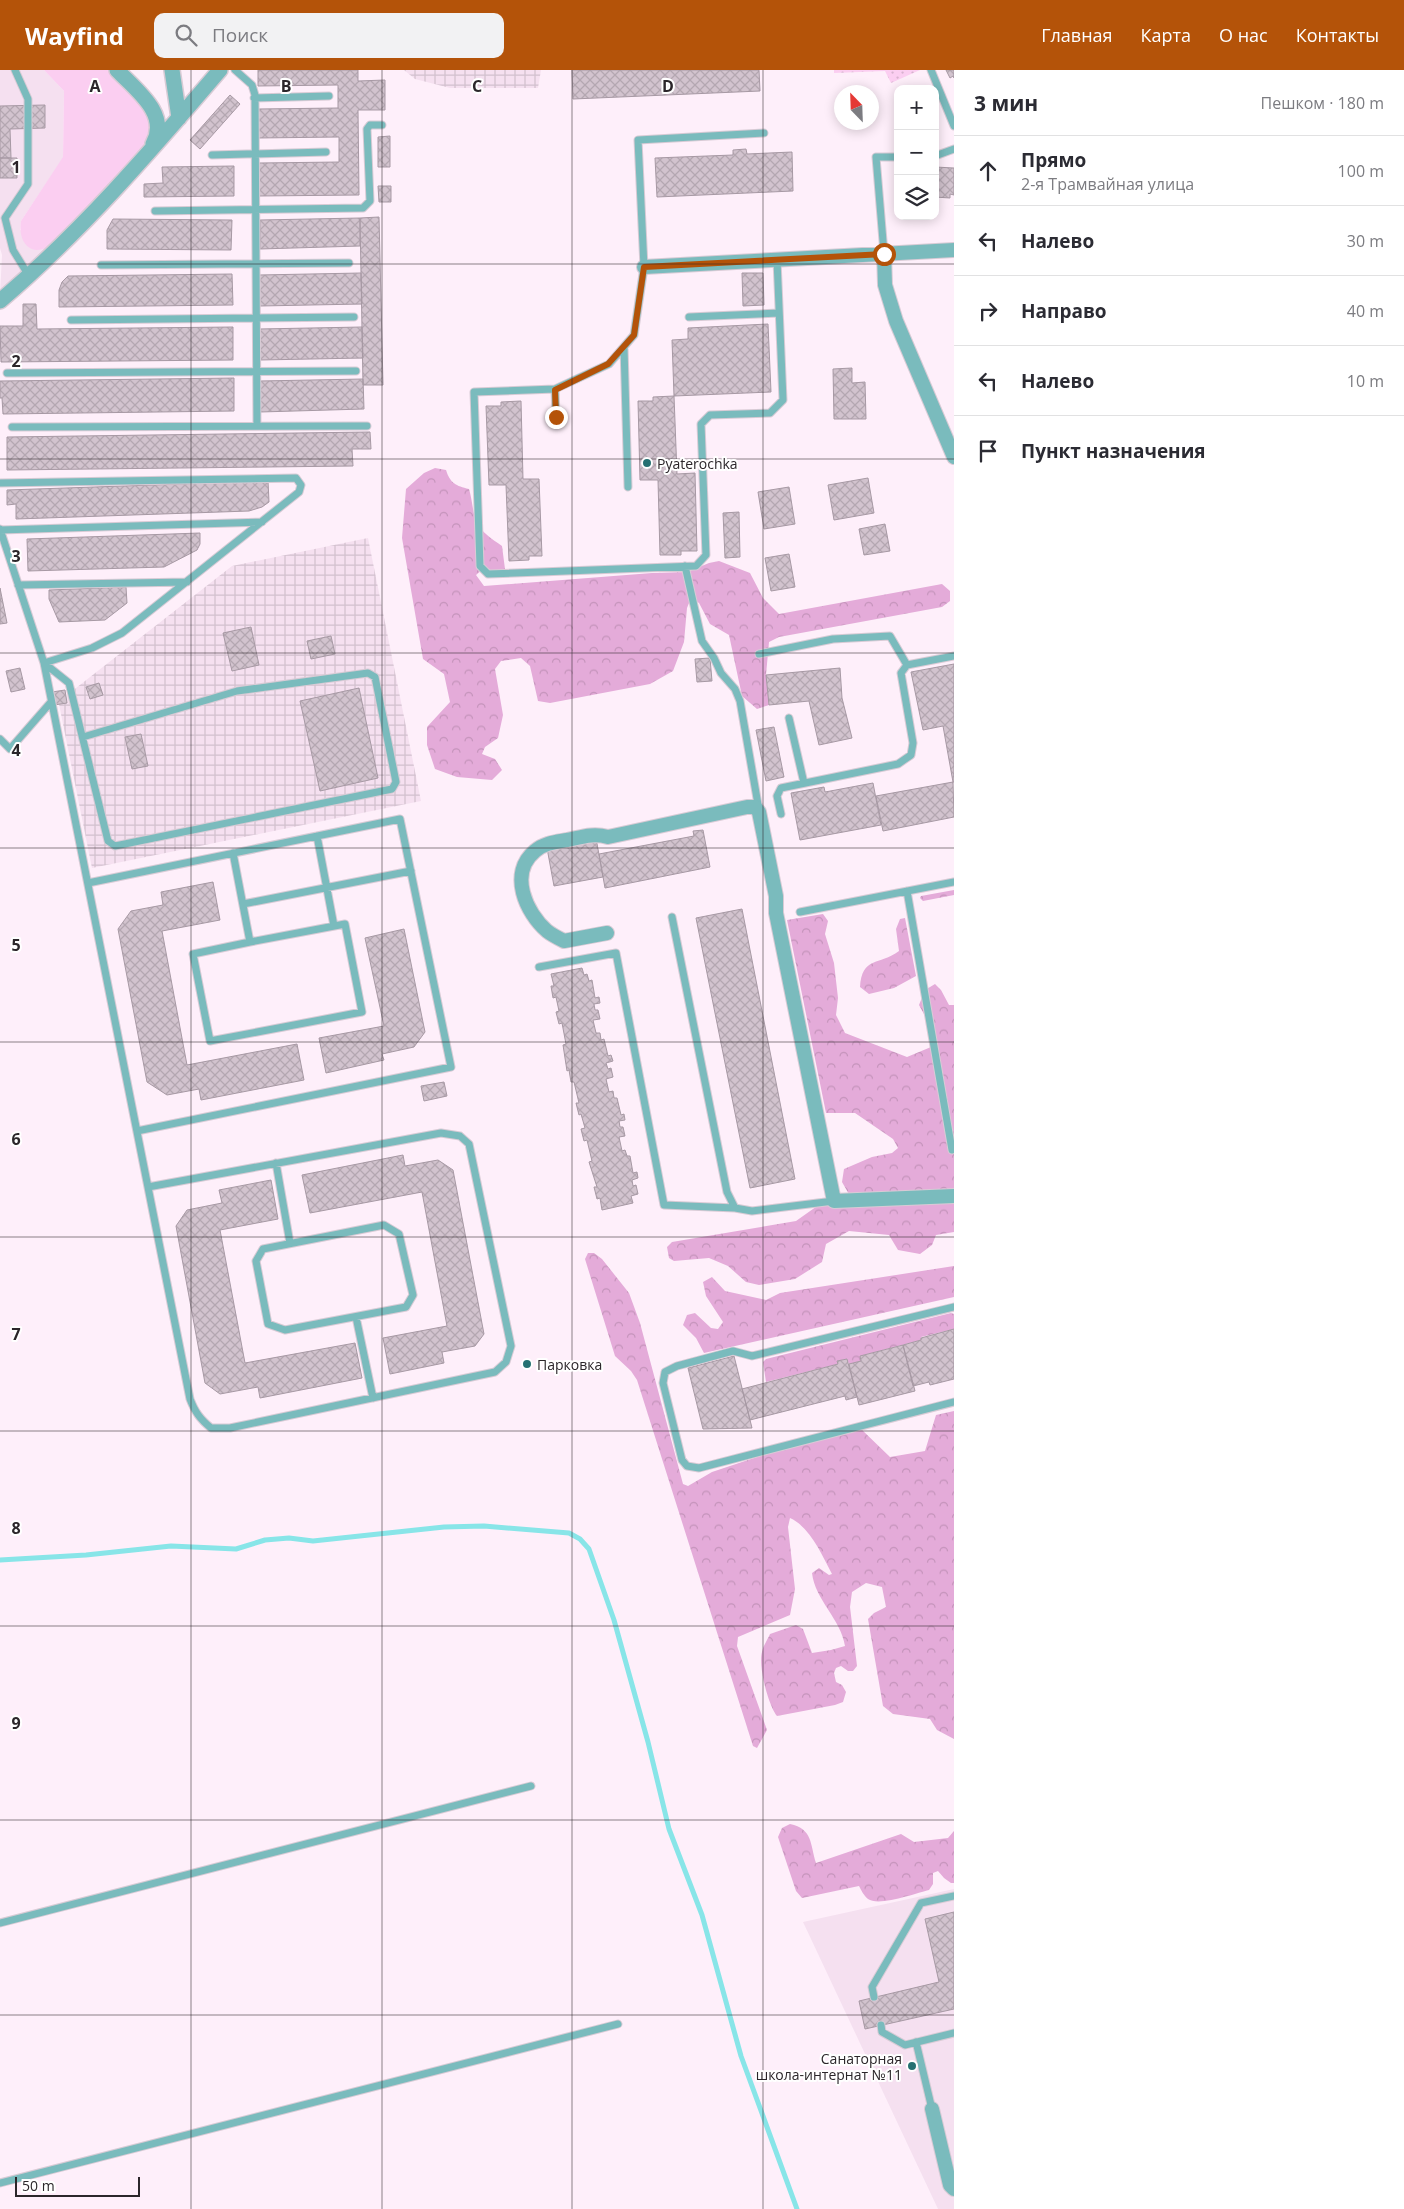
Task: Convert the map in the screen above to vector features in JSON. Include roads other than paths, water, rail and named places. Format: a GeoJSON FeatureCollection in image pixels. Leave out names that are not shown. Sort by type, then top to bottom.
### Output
{"type":"FeatureCollection","features":[{"type":"Feature","properties":{"kind":"street"},"geometry":{"type":"LineString","coordinates":[[116,70],[148,103],[155,115],[159,126],[158,135],[148,153]]}},
{"type":"Feature","properties":{"kind":"street"},"geometry":{"type":"LineString","coordinates":[[172,70],[180,118]]}},
{"type":"Feature","properties":{"kind":"street"},"geometry":{"type":"LineString","coordinates":[[0,301],[76,232],[180,118],[220,70]]}},
{"type":"Feature","properties":{"kind":"street"},"geometry":{"type":"LineString","coordinates":[[644,267],[954,250]]}},
{"type":"Feature","properties":{"kind":"street"},"geometry":{"type":"LineString","coordinates":[[884,254],[885,284],[896,321],[954,457]]}},
{"type":"Feature","properties":{"kind":"street"},"geometry":{"type":"LineString","coordinates":[[607,933],[564,941],[548,932],[526,903],[523,890],[521,875],[526,862],[534,851],[547,844],[595,834],[608,837],[747,807],[755,807],[759,812],[776,896],[776,913],[834,1201],[954,1196]]}},
{"type":"Feature","properties":{"kind":"street"},"geometry":{"type":"LineString","coordinates":[[932,2108],[950,2185],[954,2189]]}},
{"type":"Feature","properties":{"kind":"lane"},"geometry":{"type":"LineString","coordinates":[[15,70],[28,99],[28,184],[2,216],[13,250],[29,276]]}},
{"type":"Feature","properties":{"kind":"lane"},"geometry":{"type":"LineString","coordinates":[[235,70],[252,86],[254,98],[257,426]]}},
{"type":"Feature","properties":{"kind":"lane"},"geometry":{"type":"LineString","coordinates":[[931,70],[954,126]]}},
{"type":"Feature","properties":{"kind":"lane"},"geometry":{"type":"LineString","coordinates":[[254,98],[329,96]]}},
{"type":"Feature","properties":{"kind":"lane"},"geometry":{"type":"LineString","coordinates":[[155,211],[363,208],[370,201],[367,129],[370,125],[382,125]]}},
{"type":"Feature","properties":{"kind":"lane"},"geometry":{"type":"LineString","coordinates":[[764,132],[638,140],[644,267],[634,335],[608,364],[555,390],[474,392],[480,566],[488,574],[696,566],[706,555],[701,424],[710,415],[770,413],[782,400],[777,260]]}},
{"type":"Feature","properties":{"kind":"lane"},"geometry":{"type":"LineString","coordinates":[[939,155],[954,149]]}},
{"type":"Feature","properties":{"kind":"lane"},"geometry":{"type":"LineString","coordinates":[[212,155],[326,152]]}},
{"type":"Feature","properties":{"kind":"lane"},"geometry":{"type":"LineString","coordinates":[[884,254],[876,157],[894,157]]}},
{"type":"Feature","properties":{"kind":"lane"},"geometry":{"type":"LineString","coordinates":[[101,265],[349,263]]}},
{"type":"Feature","properties":{"kind":"lane"},"geometry":{"type":"LineString","coordinates":[[689,317],[779,313]]}},
{"type":"Feature","properties":{"kind":"lane"},"geometry":{"type":"LineString","coordinates":[[71,320],[354,317]]}},
{"type":"Feature","properties":{"kind":"lane"},"geometry":{"type":"LineString","coordinates":[[624,347],[628,487]]}},
{"type":"Feature","properties":{"kind":"lane"},"geometry":{"type":"LineString","coordinates":[[7,373],[356,370]]}},
{"type":"Feature","properties":{"kind":"lane"},"geometry":{"type":"LineString","coordinates":[[555,390],[556,417]]}},
{"type":"Feature","properties":{"kind":"lane"},"geometry":{"type":"LineString","coordinates":[[12,426],[367,426]]}},
{"type":"Feature","properties":{"kind":"lane"},"geometry":{"type":"LineString","coordinates":[[0,482],[296,478],[301,485],[299,492],[122,633],[92,648],[44,663]]}},
{"type":"Feature","properties":{"kind":"lane"},"geometry":{"type":"LineString","coordinates":[[148,1187],[441,1133],[460,1136],[469,1144],[511,1346],[506,1362],[495,1372],[230,1428],[211,1428],[200,1419],[190,1399],[44,663],[0,530],[262,522]]}},
{"type":"Feature","properties":{"kind":"lane"},"geometry":{"type":"LineString","coordinates":[[686,566],[702,641],[721,672],[735,689],[740,701],[759,812]]}},
{"type":"Feature","properties":{"kind":"lane"},"geometry":{"type":"LineString","coordinates":[[18,585],[187,582]]}},
{"type":"Feature","properties":{"kind":"lane"},"geometry":{"type":"LineString","coordinates":[[759,654],[833,639],[890,636],[907,665]]}},
{"type":"Feature","properties":{"kind":"lane"},"geometry":{"type":"LineString","coordinates":[[781,814],[777,796],[781,788],[898,764],[911,755],[913,743],[901,673],[907,665],[954,656]]}},
{"type":"Feature","properties":{"kind":"lane"},"geometry":{"type":"LineString","coordinates":[[44,663],[69,683],[108,841],[115,846],[392,789],[396,782],[376,677],[368,673],[237,691],[83,737]]}},
{"type":"Feature","properties":{"kind":"lane"},"geometry":{"type":"LineString","coordinates":[[0,739],[10,749],[52,702]]}},
{"type":"Feature","properties":{"kind":"lane"},"geometry":{"type":"LineString","coordinates":[[789,718],[804,783]]}},
{"type":"Feature","properties":{"kind":"lane"},"geometry":{"type":"LineString","coordinates":[[88,883],[400,818],[451,1067],[137,1131]]}},
{"type":"Feature","properties":{"kind":"lane"},"geometry":{"type":"LineString","coordinates":[[317,836],[334,926]]}},
{"type":"Feature","properties":{"kind":"lane"},"geometry":{"type":"LineString","coordinates":[[233,853],[250,942]]}},
{"type":"Feature","properties":{"kind":"lane"},"geometry":{"type":"LineString","coordinates":[[243,904],[411,871]]}},
{"type":"Feature","properties":{"kind":"lane"},"geometry":{"type":"LineString","coordinates":[[800,912],[954,882]]}},
{"type":"Feature","properties":{"kind":"lane"},"geometry":{"type":"LineString","coordinates":[[907,891],[952,1150]]}},
{"type":"Feature","properties":{"kind":"lane"},"geometry":{"type":"LineString","coordinates":[[672,917],[728,1192],[735,1208]]}},
{"type":"Feature","properties":{"kind":"lane"},"geometry":{"type":"LineString","coordinates":[[345,924],[362,1012],[210,1041],[193,954],[250,942],[345,924]]}},
{"type":"Feature","properties":{"kind":"lane"},"geometry":{"type":"LineString","coordinates":[[539,967],[616,953],[664,1205],[752,1210],[834,1201]]}},
{"type":"Feature","properties":{"kind":"lane"},"geometry":{"type":"LineString","coordinates":[[276,1163],[290,1244]]}},
{"type":"Feature","properties":{"kind":"lane"},"geometry":{"type":"LineString","coordinates":[[384,1225],[399,1234],[413,1295],[406,1307],[284,1330],[268,1324],[256,1261],[263,1249],[290,1244],[384,1225]]}},
{"type":"Feature","properties":{"kind":"lane"},"geometry":{"type":"LineString","coordinates":[[954,1307],[752,1356],[733,1351],[676,1366],[665,1372],[664,1383],[682,1460],[687,1466],[699,1468],[954,1402]]}},
{"type":"Feature","properties":{"kind":"lane"},"geometry":{"type":"LineString","coordinates":[[356,1317],[372,1398]]}},
{"type":"Feature","properties":{"kind":"lane"},"geometry":{"type":"LineString","coordinates":[[0,1922],[531,1786]]}},
{"type":"Feature","properties":{"kind":"lane"},"geometry":{"type":"LineString","coordinates":[[874,1997],[872,1987],[921,1903],[954,1896]]}},
{"type":"Feature","properties":{"kind":"lane"},"geometry":{"type":"LineString","coordinates":[[0,2183],[618,2024]]}},
{"type":"Feature","properties":{"kind":"lane"},"geometry":{"type":"LineString","coordinates":[[881,2026],[882,2032],[905,2045],[954,2034]]}},
{"type":"Feature","properties":{"kind":"lane"},"geometry":{"type":"LineString","coordinates":[[916,2042],[932,2108]]}},
{"type":"Feature","properties":{"kind":"waterway"},"geometry":{"type":"LineString","coordinates":[[0,1560],[86,1555],[171,1546],[236,1549],[265,1540],[289,1538],[313,1541],[444,1527],[484,1526],[569,1533],[580,1539],[589,1549],[614,1620],[648,1742],[669,1829],[702,1915],[741,2056],[797,2209]]}},
{"type":"Feature","properties":{"kind":"place","name":"Pyaterochka"},"geometry":{"type":"Point","coordinates":[647,463]}},
{"type":"Feature","properties":{"kind":"place","name":"Парковка"},"geometry":{"type":"Point","coordinates":[527,1364]}},
{"type":"Feature","properties":{"kind":"place","name":"Санаторная школа-интернат №11"},"geometry":{"type":"Point","coordinates":[912,2066]}}]}
